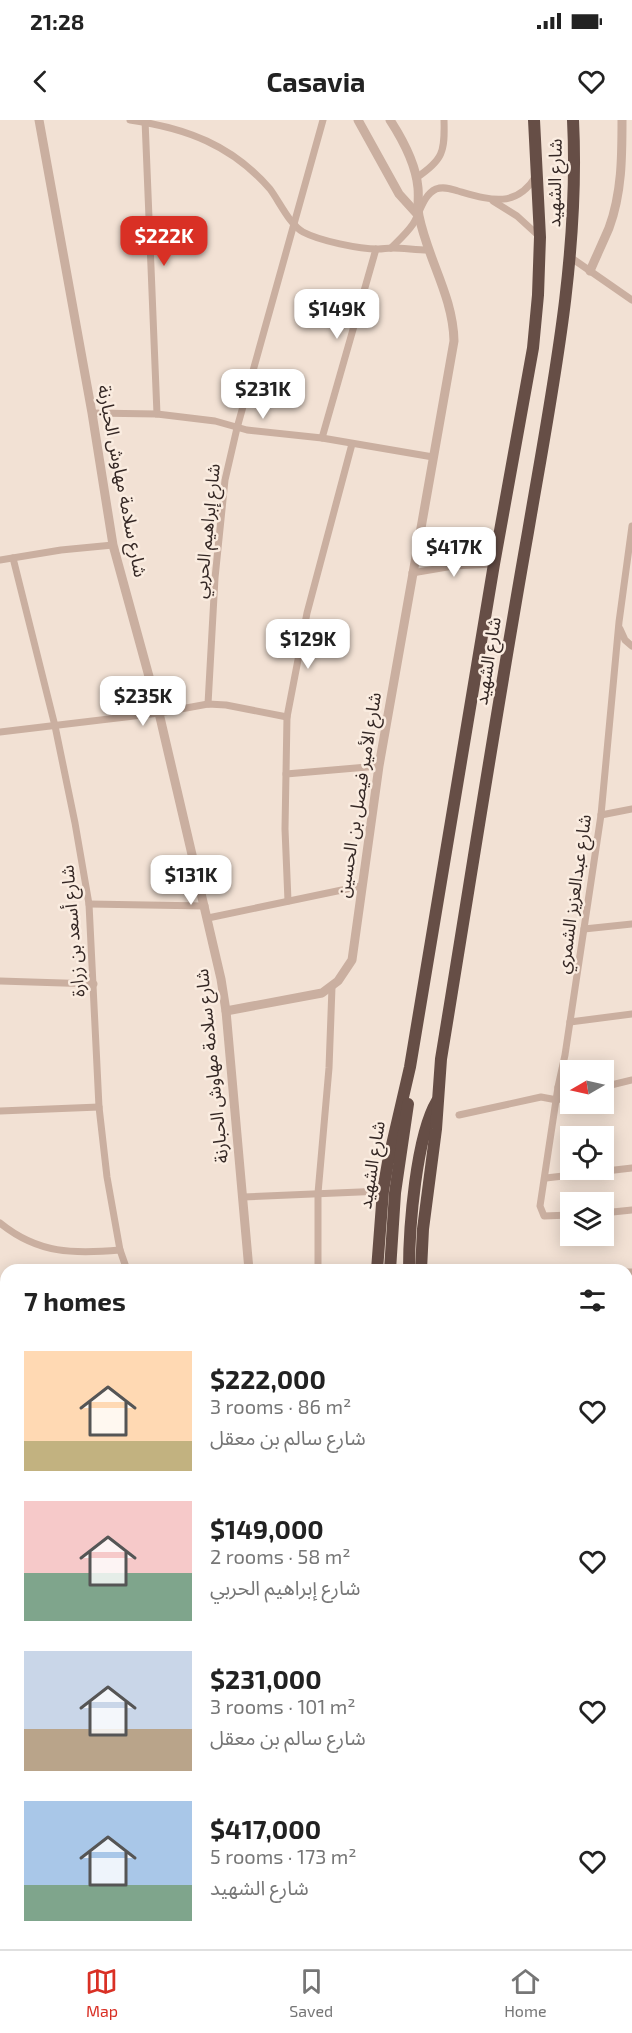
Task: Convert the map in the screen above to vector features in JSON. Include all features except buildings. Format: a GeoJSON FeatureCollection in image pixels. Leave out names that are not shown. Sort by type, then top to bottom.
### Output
{"type":"FeatureCollection","features":[{"type":"Feature","properties":{"kind":"highway","name":"شارع الشهيد"},"geometry":{"type":"LineString","coordinates":[[377,1264],[383,1191],[410,1067],[494,564],[533,348],[540,237],[534,120]]}},
{"type":"Feature","properties":{"kind":"highway","name":"شارع الشهيد"},"geometry":{"type":"LineString","coordinates":[[421,1264],[441,1059],[546,425],[570,257],[574,182],[573,120]]}},
{"type":"Feature","properties":{"kind":"highway","name":"شارع الشهيد"},"geometry":{"type":"LineString","coordinates":[[390,1264],[394,1202],[410,1086],[410,1067]]}},
{"type":"Feature","properties":{"kind":"highway","name":"شارع الشهيد"},"geometry":{"type":"LineString","coordinates":[[409,1264],[416,1185],[426,1124],[438,1099]]}},
{"type":"Feature","properties":{"kind":"street","name":"شارع سلامة مهاوش الحبارنة"},"geometry":{"type":"LineString","coordinates":[[39,120],[92,413],[113,545],[159,713],[208,918],[226,1011],[249,1264]]}},
{"type":"Feature","properties":{"kind":"street"},"geometry":{"type":"LineString","coordinates":[[130,120],[163,125],[210,141],[222,148],[265,184],[294,225],[304,233],[376,249],[428,250]]}},
{"type":"Feature","properties":{"kind":"street","name":"شارع إبراهيم الحربي"},"geometry":{"type":"LineString","coordinates":[[208,704],[225,480],[237,428],[323,120]]}},
{"type":"Feature","properties":{"kind":"street","name":"شارع الأمير فيصل بن الحسين"},"geometry":{"type":"LineString","coordinates":[[358,120],[399,194],[418,214]]}},
{"type":"Feature","properties":{"kind":"street","name":"شارع الأمير فيصل بن الحسين"},"geometry":{"type":"LineString","coordinates":[[332,987],[352,960],[379,766],[453,355],[454,333],[451,310],[428,250],[418,214],[416,178],[408,154],[390,120]]}},
{"type":"Feature","properties":{"kind":"street"},"geometry":{"type":"LineString","coordinates":[[416,178],[437,162],[443,153],[444,120]]}},
{"type":"Feature","properties":{"kind":"street"},"geometry":{"type":"LineString","coordinates":[[590,271],[609,228],[616,203],[620,178],[622,120]]}},
{"type":"Feature","properties":{"kind":"street"},"geometry":{"type":"LineString","coordinates":[[145,121],[157,414]]}},
{"type":"Feature","properties":{"kind":"street"},"geometry":{"type":"LineString","coordinates":[[490,200],[512,198],[531,186],[536,176]]}},
{"type":"Feature","properties":{"kind":"street"},"geometry":{"type":"LineString","coordinates":[[391,248],[404,236],[431,192],[441,188],[490,200],[517,216],[540,237]]}},
{"type":"Feature","properties":{"kind":"street"},"geometry":{"type":"LineString","coordinates":[[322,438],[376,249]]}},
{"type":"Feature","properties":{"kind":"street"},"geometry":{"type":"LineString","coordinates":[[570,257],[632,300]]}},
{"type":"Feature","properties":{"kind":"street"},"geometry":{"type":"LineString","coordinates":[[92,413],[157,414],[215,420],[237,428],[322,438],[433,457]]}},
{"type":"Feature","properties":{"kind":"street"},"geometry":{"type":"LineString","coordinates":[[288,901],[285,829],[287,717],[307,613],[352,444]]}},
{"type":"Feature","properties":{"kind":"street","name":"شارع عبدالعزيز الشمري"},"geometry":{"type":"LineString","coordinates":[[560,1215],[544,1216],[540,1206],[601,815],[619,622],[632,526]]}},
{"type":"Feature","properties":{"kind":"street"},"geometry":{"type":"LineString","coordinates":[[0,560],[113,545]]}},
{"type":"Feature","properties":{"kind":"street","name":"شارع أسعد بن زرارة"},"geometry":{"type":"LineString","coordinates":[[13,558],[55,726],[89,904],[99,1107],[107,1177],[120,1250],[125,1264]]}},
{"type":"Feature","properties":{"kind":"street"},"geometry":{"type":"LineString","coordinates":[[412,573],[453,566],[494,564]]}},
{"type":"Feature","properties":{"kind":"street"},"geometry":{"type":"LineString","coordinates":[[619,622],[620,632],[632,646]]}},
{"type":"Feature","properties":{"kind":"street"},"geometry":{"type":"LineString","coordinates":[[0,732],[159,713],[208,704],[226,705],[287,717]]}},
{"type":"Feature","properties":{"kind":"street"},"geometry":{"type":"LineString","coordinates":[[286,774],[379,766]]}},
{"type":"Feature","properties":{"kind":"street"},"geometry":{"type":"LineString","coordinates":[[601,815],[632,809]]}},
{"type":"Feature","properties":{"kind":"street"},"geometry":{"type":"LineString","coordinates":[[208,918],[361,886]]}},
{"type":"Feature","properties":{"kind":"street"},"geometry":{"type":"LineString","coordinates":[[89,904],[205,906]]}},
{"type":"Feature","properties":{"kind":"street"},"geometry":{"type":"LineString","coordinates":[[584,929],[632,924]]}},
{"type":"Feature","properties":{"kind":"street"},"geometry":{"type":"LineString","coordinates":[[0,981],[94,984]]}},
{"type":"Feature","properties":{"kind":"street"},"geometry":{"type":"LineString","coordinates":[[226,1011],[311,996],[332,987]]}},
{"type":"Feature","properties":{"kind":"street"},"geometry":{"type":"LineString","coordinates":[[318,1264],[318,1193],[329,1068],[332,987]]}},
{"type":"Feature","properties":{"kind":"street"},"geometry":{"type":"LineString","coordinates":[[570,1022],[632,1014]]}},
{"type":"Feature","properties":{"kind":"street"},"geometry":{"type":"LineString","coordinates":[[614,1084],[632,1080]]}},
{"type":"Feature","properties":{"kind":"street"},"geometry":{"type":"LineString","coordinates":[[459,1115],[537,1098],[557,1100]]}},
{"type":"Feature","properties":{"kind":"street"},"geometry":{"type":"LineString","coordinates":[[0,1111],[99,1107]]}},
{"type":"Feature","properties":{"kind":"street"},"geometry":{"type":"LineString","coordinates":[[546,1178],[632,1168]]}},
{"type":"Feature","properties":{"kind":"street"},"geometry":{"type":"LineString","coordinates":[[243,1197],[383,1191]]}},
{"type":"Feature","properties":{"kind":"street"},"geometry":{"type":"LineString","coordinates":[[614,1212],[632,1210]]}},
{"type":"Feature","properties":{"kind":"street"},"geometry":{"type":"LineString","coordinates":[[0,1223],[14,1234],[36,1245],[56,1250],[98,1252],[120,1250]]}}]}
